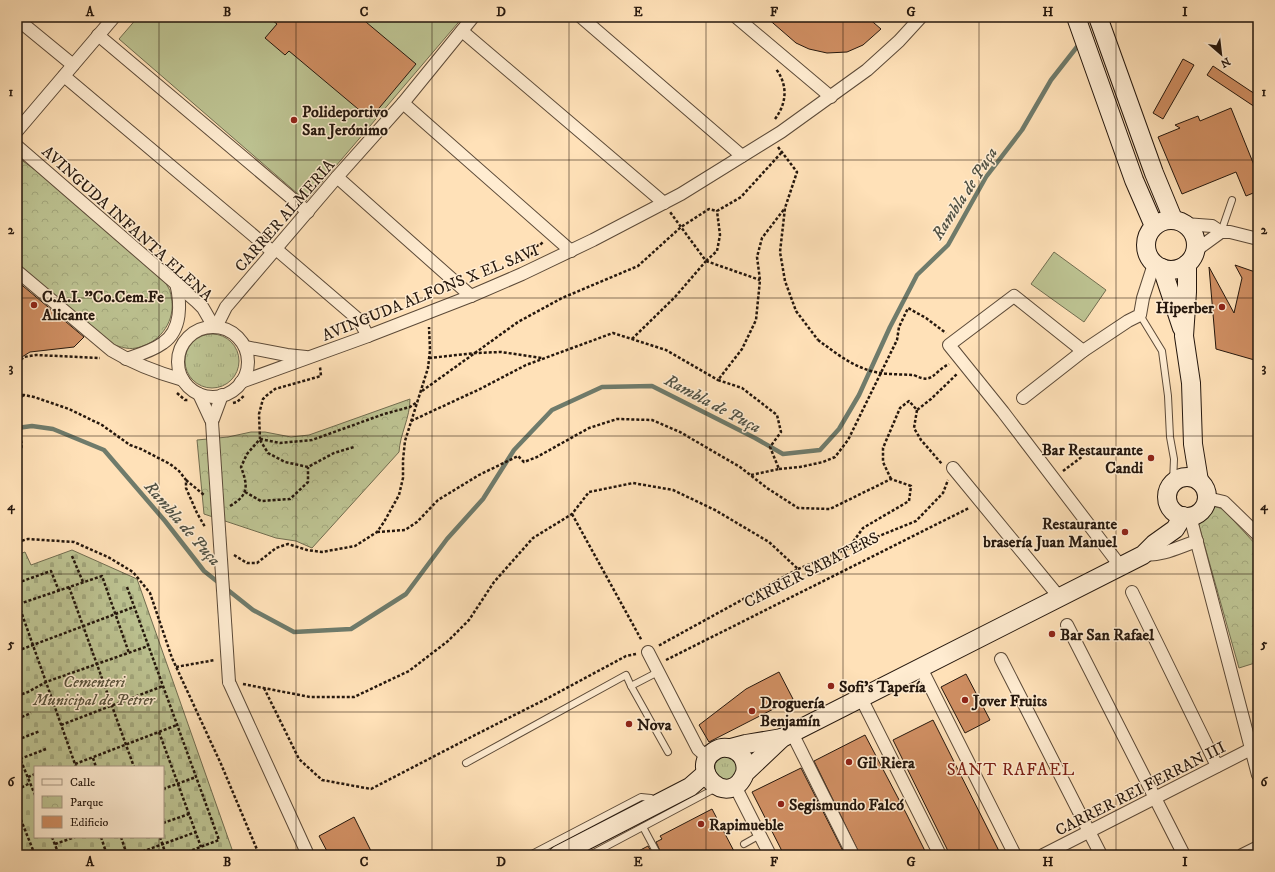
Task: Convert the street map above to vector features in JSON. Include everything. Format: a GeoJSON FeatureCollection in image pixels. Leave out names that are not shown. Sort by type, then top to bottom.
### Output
{"type":"FeatureCollection","features":[{"type":"Feature","properties":{"kind":"street"},"geometry":{"type":"LineString","coordinates":[[17,131],[114,17]]}},
{"type":"Feature","properties":{"kind":"street","name":"CARRER ALMERIA"},"geometry":{"type":"LineString","coordinates":[[215,327],[226,307],[403,102],[473,17]]}},
{"type":"Feature","properties":{"kind":"street"},"geometry":{"type":"LineString","coordinates":[[581,17],[742,156]]}},
{"type":"Feature","properties":{"kind":"street"},"geometry":{"type":"LineString","coordinates":[[736,17],[831,97]]}},
{"type":"Feature","properties":{"kind":"street","name":"AVINGUDA ALFONS X EL SAVI"},"geometry":{"type":"LineString","coordinates":[[241,382],[368,336],[471,296],[571,251],[664,203],[772,138],[831,97],[867,70],[899,42],[921,17]]}},
{"type":"Feature","properties":{"kind":"street"},"geometry":{"type":"LineString","coordinates":[[1076,17],[1134,180],[1154,226]]}},
{"type":"Feature","properties":{"kind":"street"},"geometry":{"type":"LineString","coordinates":[[1098,17],[1154,173],[1179,222],[1190,228],[1195,239],[1187,292],[1184,336]]}},
{"type":"Feature","properties":{"kind":"street"},"geometry":{"type":"LineString","coordinates":[[17,19],[73,65]]}},
{"type":"Feature","properties":{"kind":"street"},"geometry":{"type":"LineString","coordinates":[[462,31],[664,203]]}},
{"type":"Feature","properties":{"kind":"street"},"geometry":{"type":"LineString","coordinates":[[98,35],[308,212]]}},
{"type":"Feature","properties":{"kind":"street"},"geometry":{"type":"LineString","coordinates":[[64,76],[359,320],[368,336]]}},
{"type":"Feature","properties":{"kind":"street"},"geometry":{"type":"LineString","coordinates":[[403,102],[571,251]]}},
{"type":"Feature","properties":{"kind":"street","name":"AVINGUDA INFANTA ELENA"},"geometry":{"type":"LineString","coordinates":[[17,147],[204,308],[215,327]]}},
{"type":"Feature","properties":{"kind":"street"},"geometry":{"type":"LineString","coordinates":[[336,178],[471,296]]}},
{"type":"Feature","properties":{"kind":"street"},"geometry":{"type":"LineString","coordinates":[[1221,232],[1177,269],[1167,270],[1158,266],[1148,256],[1145,245],[1148,235],[1154,226],[1163,220],[1212,226],[1221,232],[1230,232],[1258,239]]}},
{"type":"Feature","properties":{"kind":"street"},"geometry":{"type":"LineString","coordinates":[[1023,398],[1083,351],[1128,321],[1140,315],[1143,298],[1158,266]]}},
{"type":"Feature","properties":{"kind":"street"},"geometry":{"type":"LineString","coordinates":[[1158,266],[1184,336],[1191,383],[1193,444],[1185,480]]}},
{"type":"Feature","properties":{"kind":"street"},"geometry":{"type":"LineString","coordinates":[[17,271],[112,350],[126,359],[183,380]]}},
{"type":"Feature","properties":{"kind":"street"},"geometry":{"type":"LineString","coordinates":[[126,359],[150,350],[164,342],[173,331],[179,317],[179,295],[176,283]]}},
{"type":"Feature","properties":{"kind":"street"},"geometry":{"type":"LineString","coordinates":[[1083,351],[1014,296],[949,345],[1003,412],[1121,567]]}},
{"type":"Feature","properties":{"kind":"street"},"geometry":{"type":"LineString","coordinates":[[204,308],[226,307]]}},
{"type":"Feature","properties":{"kind":"street"},"geometry":{"type":"LineString","coordinates":[[215,327],[228,330],[238,337],[245,347],[248,365],[241,382],[233,390],[222,395],[211,396],[200,394],[190,388],[183,380],[179,370],[178,359],[180,349],[185,340],[193,332],[203,328],[215,327]]}},
{"type":"Feature","properties":{"kind":"street","name":"AVINGUDA ALFONS X EL SAVI"},"geometry":{"type":"LineString","coordinates":[[245,347],[287,355],[309,357]]}},
{"type":"Feature","properties":{"kind":"street"},"geometry":{"type":"LineString","coordinates":[[200,394],[212,422],[229,682],[308,855]]}},
{"type":"Feature","properties":{"kind":"street"},"geometry":{"type":"LineString","coordinates":[[212,422],[222,395]]}},
{"type":"Feature","properties":{"kind":"street"},"geometry":{"type":"LineString","coordinates":[[953,468],[1060,598]]}},
{"type":"Feature","properties":{"kind":"street"},"geometry":{"type":"LineString","coordinates":[[721,777],[787,736],[1121,567],[1148,550],[1181,514],[1196,514],[1202,510],[1205,505],[1207,498],[1205,489],[1185,480],[1170,486],[1167,500],[1181,514],[1197,541],[1258,775]]}},
{"type":"Feature","properties":{"kind":"street"},"geometry":{"type":"LineString","coordinates":[[1207,498],[1224,502],[1258,535]]}},
{"type":"Feature","properties":{"kind":"street"},"geometry":{"type":"LineString","coordinates":[[1148,550],[1153,556],[1197,541]]}},
{"type":"Feature","properties":{"kind":"street"},"geometry":{"type":"LineString","coordinates":[[1132,592],[1217,766]]}},
{"type":"Feature","properties":{"kind":"street"},"geometry":{"type":"LineString","coordinates":[[1067,625],[1184,855]]}},
{"type":"Feature","properties":{"kind":"street"},"geometry":{"type":"LineString","coordinates":[[648,652],[698,749],[721,777],[760,835],[770,855]]}},
{"type":"Feature","properties":{"kind":"street"},"geometry":{"type":"LineString","coordinates":[[1001,659],[1101,855]]}},
{"type":"Feature","properties":{"kind":"street"},"geometry":{"type":"LineString","coordinates":[[921,668],[1015,855]]}},
{"type":"Feature","properties":{"kind":"street"},"geometry":{"type":"LineString","coordinates":[[862,698],[940,855]]}},
{"type":"Feature","properties":{"kind":"street"},"geometry":{"type":"LineString","coordinates":[[721,777],[715,750],[787,736]]}},
{"type":"Feature","properties":{"kind":"street"},"geometry":{"type":"LineString","coordinates":[[787,736],[853,855]]}},
{"type":"Feature","properties":{"kind":"street"},"geometry":{"type":"LineString","coordinates":[[558,855],[690,787],[721,777],[746,765],[738,752],[731,748]]}},
{"type":"Feature","properties":{"kind":"street","name":"CARRER REI FERRAN III"},"geometry":{"type":"LineString","coordinates":[[1043,855],[1217,766],[1254,755]]}},
{"type":"Feature","properties":{"kind":"street"},"geometry":{"type":"LineString","coordinates":[[1242,855],[1258,847]]}},
{"type":"Feature","properties":{"kind":"lane"},"geometry":{"type":"LineString","coordinates":[[1221,232],[1232,200]]}},
{"type":"Feature","properties":{"kind":"lane"},"geometry":{"type":"LineString","coordinates":[[1140,315],[1162,351],[1168,396],[1170,437],[1174,459],[1185,480]]}},
{"type":"Feature","properties":{"kind":"lane"},"geometry":{"type":"LineString","coordinates":[[631,686],[656,669]]}},
{"type":"Feature","properties":{"kind":"lane"},"geometry":{"type":"LineString","coordinates":[[466,763],[626,675],[668,752]]}},
{"type":"Feature","properties":{"kind":"lane"},"geometry":{"type":"LineString","coordinates":[[590,855],[644,827],[721,777]]}},
{"type":"Feature","properties":{"kind":"lane"},"geometry":{"type":"LineString","coordinates":[[530,855],[641,796],[651,798],[657,804]]}},
{"type":"Feature","properties":{"kind":"lane"},"geometry":{"type":"LineString","coordinates":[[644,827],[658,855]]}},
{"type":"Feature","properties":{"kind":"lane"},"geometry":{"type":"LineString","coordinates":[[744,844],[760,835]]}},
{"type":"Feature","properties":{"kind":"path"},"geometry":{"type":"LineString","coordinates":[[774,66],[785,88],[783,106],[774,120]]}},
{"type":"Feature","properties":{"kind":"path"},"geometry":{"type":"LineString","coordinates":[[772,138],[797,172],[785,208],[780,252],[785,281],[796,311],[818,340],[851,363],[868,370],[914,375],[922,379],[929,379],[945,366],[962,362]]}},
{"type":"Feature","properties":{"kind":"path"},"geometry":{"type":"LineString","coordinates":[[421,391],[518,322],[556,301],[638,266],[681,227],[710,209],[717,211],[741,197],[782,152]]}},
{"type":"Feature","properties":{"kind":"path"},"geometry":{"type":"LineString","coordinates":[[664,203],[706,261],[760,280]]}},
{"type":"Feature","properties":{"kind":"path"},"geometry":{"type":"LineString","coordinates":[[718,380],[742,349],[756,320],[760,280],[757,257],[762,238],[785,208]]}},
{"type":"Feature","properties":{"kind":"path"},"geometry":{"type":"LineString","coordinates":[[632,339],[675,297],[706,261],[717,252],[720,235],[717,211]]}},
{"type":"Feature","properties":{"kind":"path"},"geometry":{"type":"LineString","coordinates":[[751,475],[779,469],[800,468],[835,457],[848,440],[897,340],[899,327],[908,308],[936,325],[954,341]]}},
{"type":"Feature","properties":{"kind":"path"},"geometry":{"type":"LineString","coordinates":[[232,554],[247,563],[257,563],[276,548],[288,544],[307,550],[322,552],[355,546],[377,532],[399,495],[403,478],[405,441],[428,368],[429,327]]}},
{"type":"Feature","properties":{"kind":"path"},"geometry":{"type":"LineString","coordinates":[[411,421],[480,389],[526,364],[613,333],[666,350],[718,380],[742,388],[777,416],[781,432],[770,447],[779,469]]}},
{"type":"Feature","properties":{"kind":"path"},"geometry":{"type":"LineString","coordinates":[[429,358],[501,352],[544,358]]}},
{"type":"Feature","properties":{"kind":"path"},"geometry":{"type":"LineString","coordinates":[[17,363],[24,357],[36,354],[100,358]]}},
{"type":"Feature","properties":{"kind":"path"},"geometry":{"type":"LineString","coordinates":[[264,688],[299,759],[322,780],[371,789],[626,656],[648,652],[798,569],[916,521],[943,493],[953,468],[942,464],[917,434],[914,428],[917,410],[932,399],[962,362]]}},
{"type":"Feature","properties":{"kind":"path"},"geometry":{"type":"LineString","coordinates":[[320,366],[321,376],[275,389],[266,396],[259,414],[260,440],[268,453],[285,462],[308,467],[334,453],[354,447]]}},
{"type":"Feature","properties":{"kind":"path"},"geometry":{"type":"LineString","coordinates":[[17,395],[24,395],[69,409],[102,425],[130,445],[170,464],[202,494],[209,497]]}},
{"type":"Feature","properties":{"kind":"path"},"geometry":{"type":"LineString","coordinates":[[17,400],[24,395]]}},
{"type":"Feature","properties":{"kind":"path"},"geometry":{"type":"LineString","coordinates":[[260,440],[280,444],[312,440],[384,414],[410,407],[418,401]]}},
{"type":"Feature","properties":{"kind":"path"},"geometry":{"type":"LineString","coordinates":[[891,479],[883,462],[883,448],[900,408],[909,401],[917,410]]}},
{"type":"Feature","properties":{"kind":"path"},"geometry":{"type":"LineString","coordinates":[[377,532],[405,530],[416,522],[438,500],[478,475],[518,456],[524,462],[589,428],[616,419],[652,420],[680,432],[740,467],[798,508],[830,509],[891,479],[911,486],[909,501],[863,528],[848,549]]}},
{"type":"Feature","properties":{"kind":"path"},"geometry":{"type":"LineString","coordinates":[[17,431],[21,439],[22,446],[17,457]]}},
{"type":"Feature","properties":{"kind":"path"},"geometry":{"type":"LineString","coordinates":[[223,503],[230,507],[241,499],[246,492],[246,481],[241,467],[247,454],[260,440]]}},
{"type":"Feature","properties":{"kind":"path"},"geometry":{"type":"LineString","coordinates":[[1053,478],[1083,456]]}},
{"type":"Feature","properties":{"kind":"path"},"geometry":{"type":"LineString","coordinates":[[246,492],[261,501],[290,499],[308,482],[308,467]]}},
{"type":"Feature","properties":{"kind":"path"},"geometry":{"type":"LineString","coordinates":[[186,480],[186,488],[197,513],[208,531]]}},
{"type":"Feature","properties":{"kind":"path"},"geometry":{"type":"LineString","coordinates":[[229,682],[310,697],[354,697],[409,672],[448,641],[469,620],[494,582],[533,538],[572,514],[589,492],[633,483],[674,490],[715,510],[768,542],[798,569]]}},
{"type":"Feature","properties":{"kind":"path","name":"CARRER SABATERS"},"geometry":{"type":"LineString","coordinates":[[656,669],[981,502]]}},
{"type":"Feature","properties":{"kind":"path"},"geometry":{"type":"LineString","coordinates":[[572,514],[648,652]]}},
{"type":"Feature","properties":{"kind":"path"},"geometry":{"type":"LineString","coordinates":[[17,542],[28,539],[74,542],[108,557],[133,572],[150,593],[176,667],[221,764],[258,852],[252,855]]}},
{"type":"Feature","properties":{"kind":"path"},"geometry":{"type":"LineString","coordinates":[[72,556],[83,582]]}},
{"type":"Feature","properties":{"kind":"path"},"geometry":{"type":"LineString","coordinates":[[17,583],[51,571],[59,591]]}},
{"type":"Feature","properties":{"kind":"path"},"geometry":{"type":"LineString","coordinates":[[19,604],[102,576],[129,653]]}},
{"type":"Feature","properties":{"kind":"path"},"geometry":{"type":"LineString","coordinates":[[69,587],[134,766]]}},
{"type":"Feature","properties":{"kind":"path"},"geometry":{"type":"LineString","coordinates":[[127,587],[219,840],[179,855]]}},
{"type":"Feature","properties":{"kind":"path"},"geometry":{"type":"LineString","coordinates":[[17,600],[76,766],[177,725]]}},
{"type":"Feature","properties":{"kind":"path"},"geometry":{"type":"LineString","coordinates":[[17,651],[134,607]]}},
{"type":"Feature","properties":{"kind":"path"},"geometry":{"type":"LineString","coordinates":[[17,696],[46,682],[148,646]]}},
{"type":"Feature","properties":{"kind":"path"},"geometry":{"type":"LineString","coordinates":[[176,667],[227,657]]}},
{"type":"Feature","properties":{"kind":"path"},"geometry":{"type":"LineString","coordinates":[[61,725],[163,686]]}},
{"type":"Feature","properties":{"kind":"path"},"geometry":{"type":"LineString","coordinates":[[17,719],[31,713]]}},
{"type":"Feature","properties":{"kind":"path"},"geometry":{"type":"LineString","coordinates":[[17,740],[40,731]]}},
{"type":"Feature","properties":{"kind":"path"},"geometry":{"type":"LineString","coordinates":[[159,732],[201,847]]}},
{"type":"Feature","properties":{"kind":"path"},"geometry":{"type":"LineString","coordinates":[[20,759],[46,749]]}},
{"type":"Feature","properties":{"kind":"path"},"geometry":{"type":"LineString","coordinates":[[17,751],[34,793]]}},
{"type":"Feature","properties":{"kind":"path"},"geometry":{"type":"LineString","coordinates":[[93,758],[96,766]]}},
{"type":"Feature","properties":{"kind":"path"},"geometry":{"type":"LineString","coordinates":[[28,777],[34,774]]}},
{"type":"Feature","properties":{"kind":"path"},"geometry":{"type":"LineString","coordinates":[[164,789],[196,777]]}},
{"type":"Feature","properties":{"kind":"path"},"geometry":{"type":"LineString","coordinates":[[17,790],[30,783]]}},
{"type":"Feature","properties":{"kind":"path"},"geometry":{"type":"LineString","coordinates":[[17,810],[35,855]]}},
{"type":"Feature","properties":{"kind":"path"},"geometry":{"type":"LineString","coordinates":[[164,823],[189,814]]}},
{"type":"Feature","properties":{"kind":"path"},"geometry":{"type":"LineString","coordinates":[[133,855],[196,832]]}},
{"type":"Feature","properties":{"kind":"path"},"geometry":{"type":"LineString","coordinates":[[52,838],[59,855]]}},
{"type":"Feature","properties":{"kind":"path"},"geometry":{"type":"LineString","coordinates":[[55,844],[72,838]]}},
{"type":"Feature","properties":{"kind":"path"},"geometry":{"type":"LineString","coordinates":[[101,838],[107,855]]}},
{"type":"Feature","properties":{"kind":"path"},"geometry":{"type":"LineString","coordinates":[[122,838],[128,855]]}},
{"type":"Feature","properties":{"kind":"path"},"geometry":{"type":"LineString","coordinates":[[160,838],[166,855]]}},
{"type":"Feature","properties":{"kind":"green space","name":"Polideportivo San Jerónimo"},"geometry":{"type":"Polygon","coordinates":[[[138,17],[463,17],[306,201],[119,39],[138,17]]]}},
{"type":"Feature","properties":{"kind":"green space"},"geometry":{"type":"Polygon","coordinates":[[[17,159],[20,159],[42,175],[161,277],[170,290],[172,310],[167,325],[158,337],[144,346],[136,348],[122,347],[109,343],[17,266],[17,159]]]}},
{"type":"Feature","properties":{"kind":"green space"},"geometry":{"type":"Polygon","coordinates":[[[1054,252],[1106,290],[1084,322],[1031,284],[1054,252]]]}},
{"type":"Feature","properties":{"kind":"green space"},"geometry":{"type":"Polygon","coordinates":[[[212,334],[222,336],[231,342],[237,351],[239,361],[237,371],[231,380],[222,386],[212,388],[202,386],[193,380],[187,371],[185,361],[187,351],[193,342],[202,336],[212,334]]]}},
{"type":"Feature","properties":{"kind":"green space"},"geometry":{"type":"Polygon","coordinates":[[[410,399],[410,406],[399,452],[312,548],[296,541],[276,538],[204,514],[197,440],[228,437],[251,432],[265,432],[291,437],[309,435],[410,399]]]}},
{"type":"Feature","properties":{"kind":"green space"},"geometry":{"type":"Polygon","coordinates":[[[1213,506],[1223,509],[1258,547],[1258,662],[1239,668],[1198,522],[1210,514],[1213,506]]]}},
{"type":"Feature","properties":{"kind":"green space","name":"Cementeri Municipal de Petrer"},"geometry":{"type":"Polygon","coordinates":[[[72,550],[137,579],[234,855],[17,855],[17,555],[25,552],[31,565],[72,550]]]}},
{"type":"Feature","properties":{"kind":"green space"},"geometry":{"type":"Polygon","coordinates":[[[723,756],[732,756],[739,768],[731,780],[721,779],[715,772],[715,762],[723,756]]]}},
{"type":"Feature","properties":{"kind":"building"},"geometry":{"type":"Polygon","coordinates":[[[268,17],[360,17],[416,64],[370,119],[289,51],[285,55],[265,38],[277,24],[268,17]]]}},
{"type":"Feature","properties":{"kind":"building"},"geometry":{"type":"Polygon","coordinates":[[[766,17],[867,17],[881,29],[863,45],[847,52],[827,53],[809,49],[796,43],[766,17]]]}},
{"type":"Feature","properties":{"kind":"building"},"geometry":{"type":"Polygon","coordinates":[[[1183,59],[1194,65],[1163,119],[1153,113],[1183,59]]]}},
{"type":"Feature","properties":{"kind":"building"},"geometry":{"type":"Polygon","coordinates":[[[1213,66],[1258,96],[1258,109],[1207,75],[1213,66]]]}},
{"type":"Feature","properties":{"kind":"building"},"geometry":{"type":"Polygon","coordinates":[[[1231,108],[1258,175],[1258,191],[1246,196],[1236,172],[1182,194],[1158,137],[1180,128],[1175,125],[1198,116],[1200,121],[1231,108]]]}},
{"type":"Feature","properties":{"kind":"building"},"geometry":{"type":"Polygon","coordinates":[[[1235,265],[1258,273],[1258,361],[1216,349],[1209,267],[1234,313],[1242,278],[1235,265]]]}},
{"type":"Feature","properties":{"kind":"building","name":"C.A.I. \"Co.Cem.Fe Alicante"},"geometry":{"type":"Polygon","coordinates":[[[17,281],[84,337],[74,347],[30,352],[17,360],[17,281]]]}},
{"type":"Feature","properties":{"kind":"building"},"geometry":{"type":"Polygon","coordinates":[[[779,672],[793,699],[709,742],[699,725],[746,689],[779,672]]]}},
{"type":"Feature","properties":{"kind":"building"},"geometry":{"type":"Polygon","coordinates":[[[966,674],[990,720],[965,733],[941,687],[966,674]]]}},
{"type":"Feature","properties":{"kind":"building"},"geometry":{"type":"Polygon","coordinates":[[[933,720],[1001,855],[950,855],[893,740],[933,720]]]}},
{"type":"Feature","properties":{"kind":"building"},"geometry":{"type":"Polygon","coordinates":[[[865,735],[927,855],[860,855],[814,761],[865,735]]]}},
{"type":"Feature","properties":{"kind":"building"},"geometry":{"type":"Polygon","coordinates":[[[801,768],[845,855],[784,855],[752,792],[801,768]]]}},
{"type":"Feature","properties":{"kind":"building","name":"Rapimueble"},"geometry":{"type":"Polygon","coordinates":[[[712,809],[736,855],[662,855],[656,842],[662,839],[660,836],[712,809]]]}},
{"type":"Feature","properties":{"kind":"building"},"geometry":{"type":"Polygon","coordinates":[[[354,817],[373,855],[329,855],[319,836],[354,817]]]}},
{"type":"Feature","properties":{"kind":"building"},"geometry":{"type":"Polygon","coordinates":[[[648,846],[653,855],[631,855],[648,846]]]}},
{"type":"Feature","properties":{"kind":"waterway","name":"Rambla de Puça"},"geometry":{"type":"LineString","coordinates":[[17,428],[32,426],[53,429],[104,450],[165,521],[204,571],[253,610],[294,632],[351,629],[406,594],[447,539],[483,499],[514,450],[552,410],[602,387],[652,386],[755,438],[783,454],[820,450],[839,429],[859,395],[890,327],[917,275],[948,245],[986,177],[1022,130],[1051,80],[1080,43]]}},
{"type":"Feature","properties":{"kind":"place","name":"Polideportivo San Jerónimo"},"geometry":{"type":"Point","coordinates":[294,120]}},
{"type":"Feature","properties":{"kind":"place","name":"C.A.I. \"Co.Cem.Fe Alicante"},"geometry":{"type":"Point","coordinates":[34,305]}},
{"type":"Feature","properties":{"kind":"place","name":"Hiperber"},"geometry":{"type":"Point","coordinates":[1222,307]}},
{"type":"Feature","properties":{"kind":"place","name":"Bar Restaurante Candi"},"geometry":{"type":"Point","coordinates":[1151,458]}},
{"type":"Feature","properties":{"kind":"place","name":"Restaurante brasería Juan Manuel"},"geometry":{"type":"Point","coordinates":[1125,532]}},
{"type":"Feature","properties":{"kind":"place","name":"Bar San Rafael"},"geometry":{"type":"Point","coordinates":[1052,634]}},
{"type":"Feature","properties":{"kind":"place","name":"Sofi's Tapería"},"geometry":{"type":"Point","coordinates":[831,686]}},
{"type":"Feature","properties":{"kind":"place","name":"Jover Fruits"},"geometry":{"type":"Point","coordinates":[965,700]}},
{"type":"Feature","properties":{"kind":"place","name":"Droguería Benjamín"},"geometry":{"type":"Point","coordinates":[752,711]}},
{"type":"Feature","properties":{"kind":"place","name":"Nova"},"geometry":{"type":"Point","coordinates":[629,724]}},
{"type":"Feature","properties":{"kind":"place","name":"Gil Riera"},"geometry":{"type":"Point","coordinates":[849,762]}},
{"type":"Feature","properties":{"kind":"place","name":"Segismundo Falcó"},"geometry":{"type":"Point","coordinates":[781,804]}},
{"type":"Feature","properties":{"kind":"place","name":"Rapimueble"},"geometry":{"type":"Point","coordinates":[701,824]}},
{"type":"Feature","properties":{"kind":"district","name":"SANT RAFAEL"},"geometry":{"type":"Point","coordinates":[1011,769]}}]}
